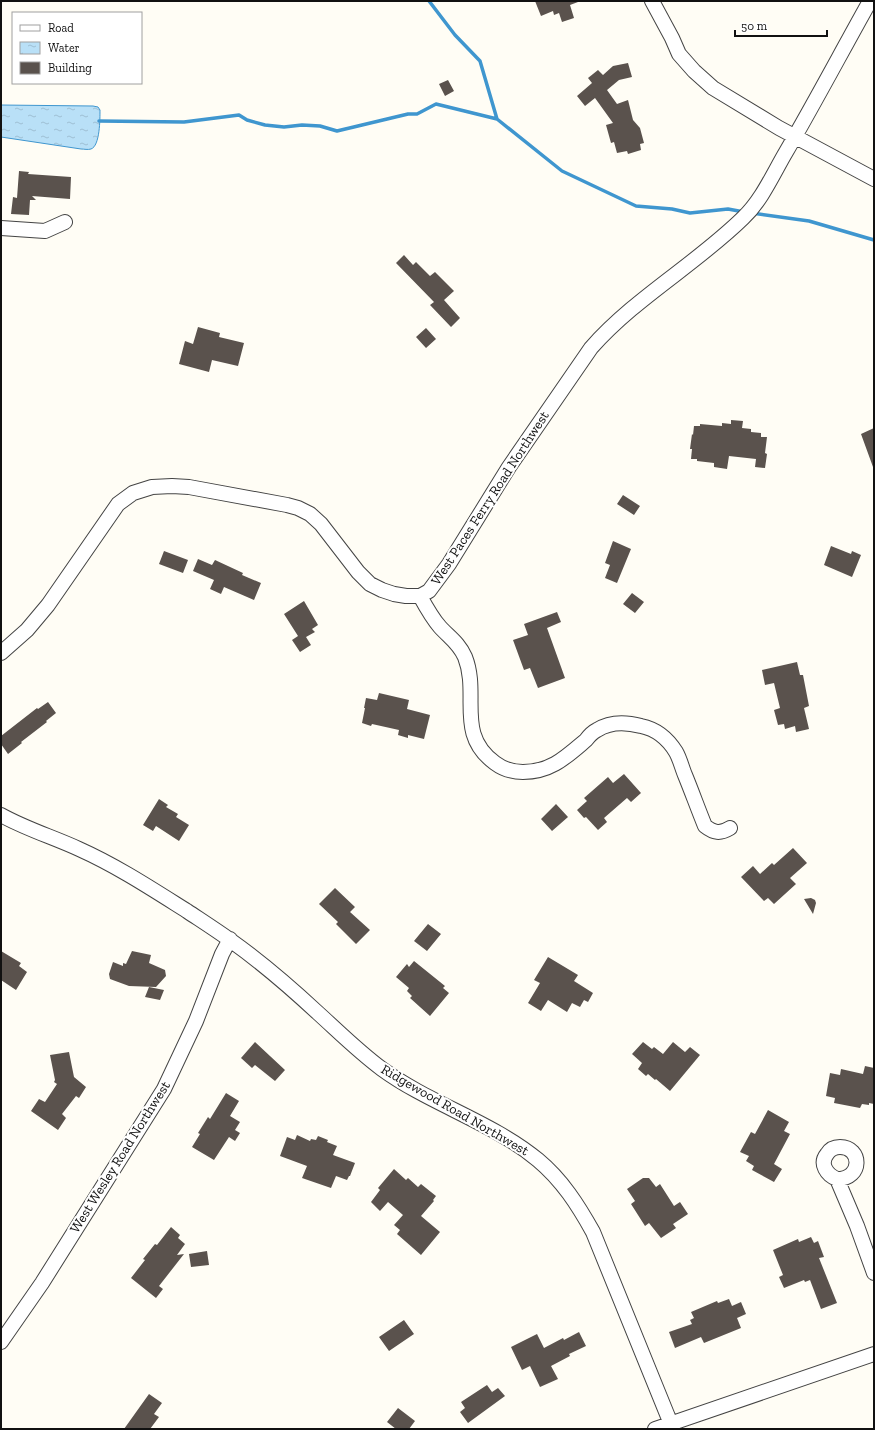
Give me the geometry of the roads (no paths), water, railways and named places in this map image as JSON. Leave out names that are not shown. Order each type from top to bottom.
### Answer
[{"type":"street","points":[[652,1],[679,54],[694,71],[713,88],[795,137],[874,179]]},
{"type":"street","name":"West Paces Ferry Road Northwest","points":[[1,653],[27,630],[48,605],[118,504],[133,493],[152,487],[189,487],[298,508],[310,514],[321,524],[358,572],[370,584],[394,594],[406,596],[420,596],[429,591],[448,564],[509,467],[591,348],[623,315],[707,249],[744,217],[760,197],[870,1]]},
{"type":"street","points":[[1,228],[45,231],[65,222]]},
{"type":"street","points":[[420,596],[434,619],[454,640],[464,656],[470,676],[472,731],[481,750],[495,764],[506,769],[519,772],[544,770],[561,761],[598,729],[605,726],[628,722],[651,728],[662,735],[676,752],[705,826],[711,831],[717,832],[723,832],[730,828]]},
{"type":"street","name":"Ridgewood Road Northwest","points":[[1,815],[79,849],[118,868],[150,887],[230,939],[305,1001],[360,1051],[383,1069],[416,1091],[468,1117],[514,1143],[538,1160],[558,1180],[578,1204],[593,1232],[672,1426]]},
{"type":"street","name":"West Wesley Road Northwest","points":[[1,1342],[42,1283],[164,1090],[196,1021],[222,954],[230,939]]},
{"type":"street","points":[[837,1179],[857,1226],[874,1273]]},
{"type":"street","points":[[655,1429],[672,1426],[874,1354]]},
{"type":"water","points":[[1,105],[98,107],[100,110],[100,119],[98,138],[94,147],[91,149],[81,149],[1,137]]},
{"type":"waterway","points":[[429,1],[455,35],[480,61],[497,119]]},
{"type":"waterway","points":[[99,121],[184,122],[239,115],[247,120],[265,125],[284,127],[302,125],[320,126],[337,131],[408,114],[417,114],[436,104],[497,119],[562,171],[636,206],[672,209],[690,213],[728,209],[744,212]]},
{"type":"waterway","points":[[752,213],[809,221],[874,240]]}]
